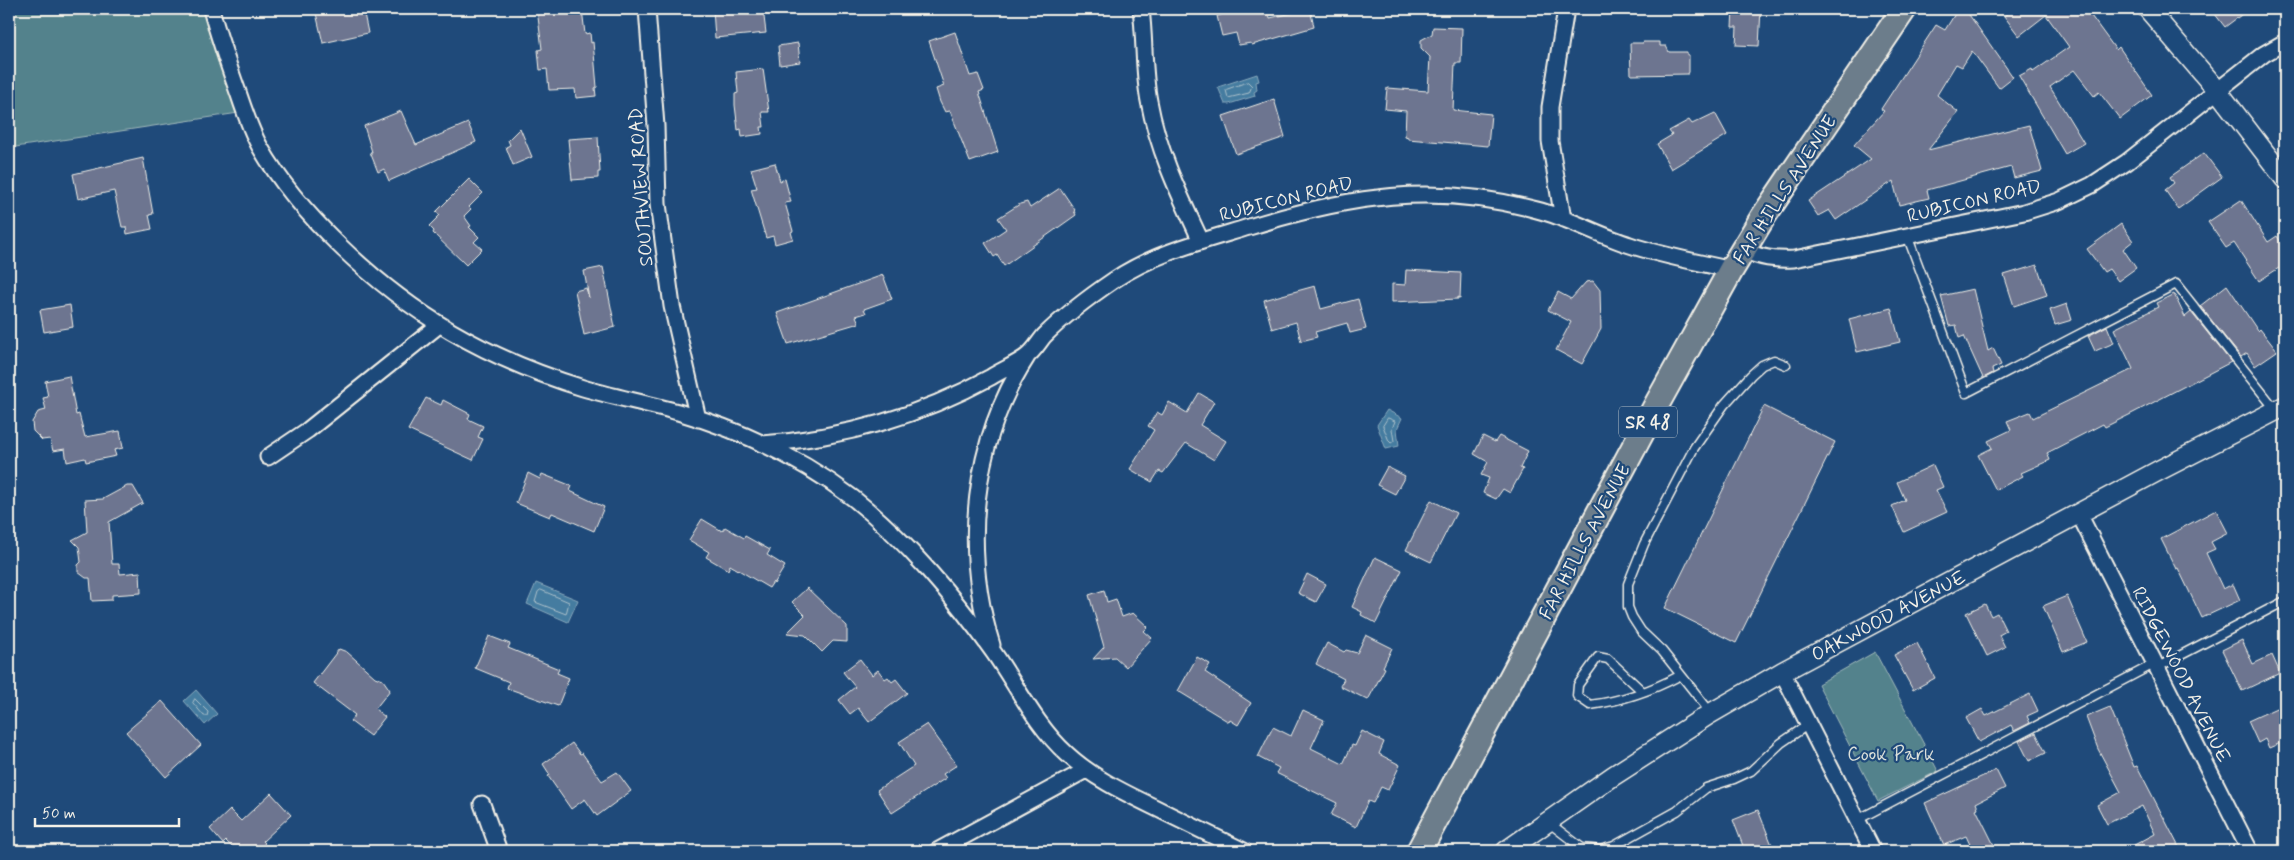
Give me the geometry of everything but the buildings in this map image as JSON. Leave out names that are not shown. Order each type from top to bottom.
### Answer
[{"type":"main road","name":"FAR HILLS AVENUE","points":[[1419,851],[1654,410],[1731,270],[1904,9]]},
{"type":"street","points":[[211,9],[218,37],[259,146],[309,216],[367,272],[406,303],[439,325],[490,352],[544,376],[698,419],[762,444],[801,464],[851,497],[884,524],[917,558],[995,654],[1044,728],[1064,752],[1086,770],[1120,791],[1244,851]]},
{"type":"street","name":"SOUTHVIEW ROAD","points":[[647,9],[656,126],[658,204],[672,306],[698,419]]},
{"type":"street","points":[[1141,9],[1148,99],[1156,134],[1201,241]]},
{"type":"street","points":[[1563,218],[1550,141],[1550,107],[1566,9]]},
{"type":"street","points":[[2149,9],[2217,90],[2285,179]]},
{"type":"street","name":"RUBICON ROAD","points":[[1743,250],[1760,258],[1776,260],[1794,259],[2024,212],[2058,201],[2092,185],[2127,162],[2264,54],[2285,42]]},
{"type":"street","name":"RUBICON ROAD","points":[[995,654],[980,598],[976,556],[976,513],[981,470],[993,427],[1010,383],[1044,336],[1080,304],[1116,279],[1152,260],[1201,241],[1300,211],[1351,200],[1394,195],[1428,194],[1476,198],[1537,210],[1563,218],[1632,246],[1731,270]]},
{"type":"street","points":[[268,457],[308,430],[439,325]]},
{"type":"street","name":"RUBICON ROAD","points":[[762,444],[810,439],[897,419],[937,404],[1028,356]]},
{"type":"street","name":"OAKWOOD AVENUE","points":[[1506,851],[1613,776],[1711,713],[1782,672],[2281,409]]},
{"type":"street","name":"RIDGEWOOD AVENUE","points":[[2079,514],[2250,851]]},
{"type":"street","points":[[1782,672],[1874,851]]},
{"type":"street","points":[[937,851],[1086,770]]},
{"type":"street","points":[[482,804],[499,851]]},
{"type":"lane","points":[[1907,235],[1966,393],[2176,284],[2281,409]]},
{"type":"lane","points":[[1711,713],[1662,651],[1641,631],[1628,607],[1628,584],[1644,544],[1694,448],[1724,405],[1750,374],[1762,365],[1774,360],[1786,365]]},
{"type":"lane","points":[[1857,820],[2285,601]]},
{"type":"lane","points":[[1642,691],[1608,659],[1598,657],[1578,685],[1577,696],[1590,705],[1608,703],[1642,691],[1655,689],[1681,675]]},
{"type":"lane","points":[[1548,822],[1582,848],[1600,850],[1614,846],[1677,811],[1706,788],[1734,779],[1750,771],[1781,743],[1809,723]]},
{"type":"green space","points":[[9,9],[211,9],[245,112],[9,148]]},
{"type":"green space","name":"Cook Park","points":[[1875,652],[1938,771],[1878,801],[1818,684]]},
{"type":"water","points":[[1257,74],[1259,81],[1256,82],[1257,90],[1254,92],[1255,96],[1225,104],[1218,87]]},
{"type":"water","points":[[1387,410],[1402,418],[1397,429],[1399,446],[1386,449],[1377,425]]},
{"type":"water","points":[[536,583],[578,600],[568,622],[527,604]]},
{"type":"water","points":[[196,690],[217,714],[205,725],[184,701]]}]
